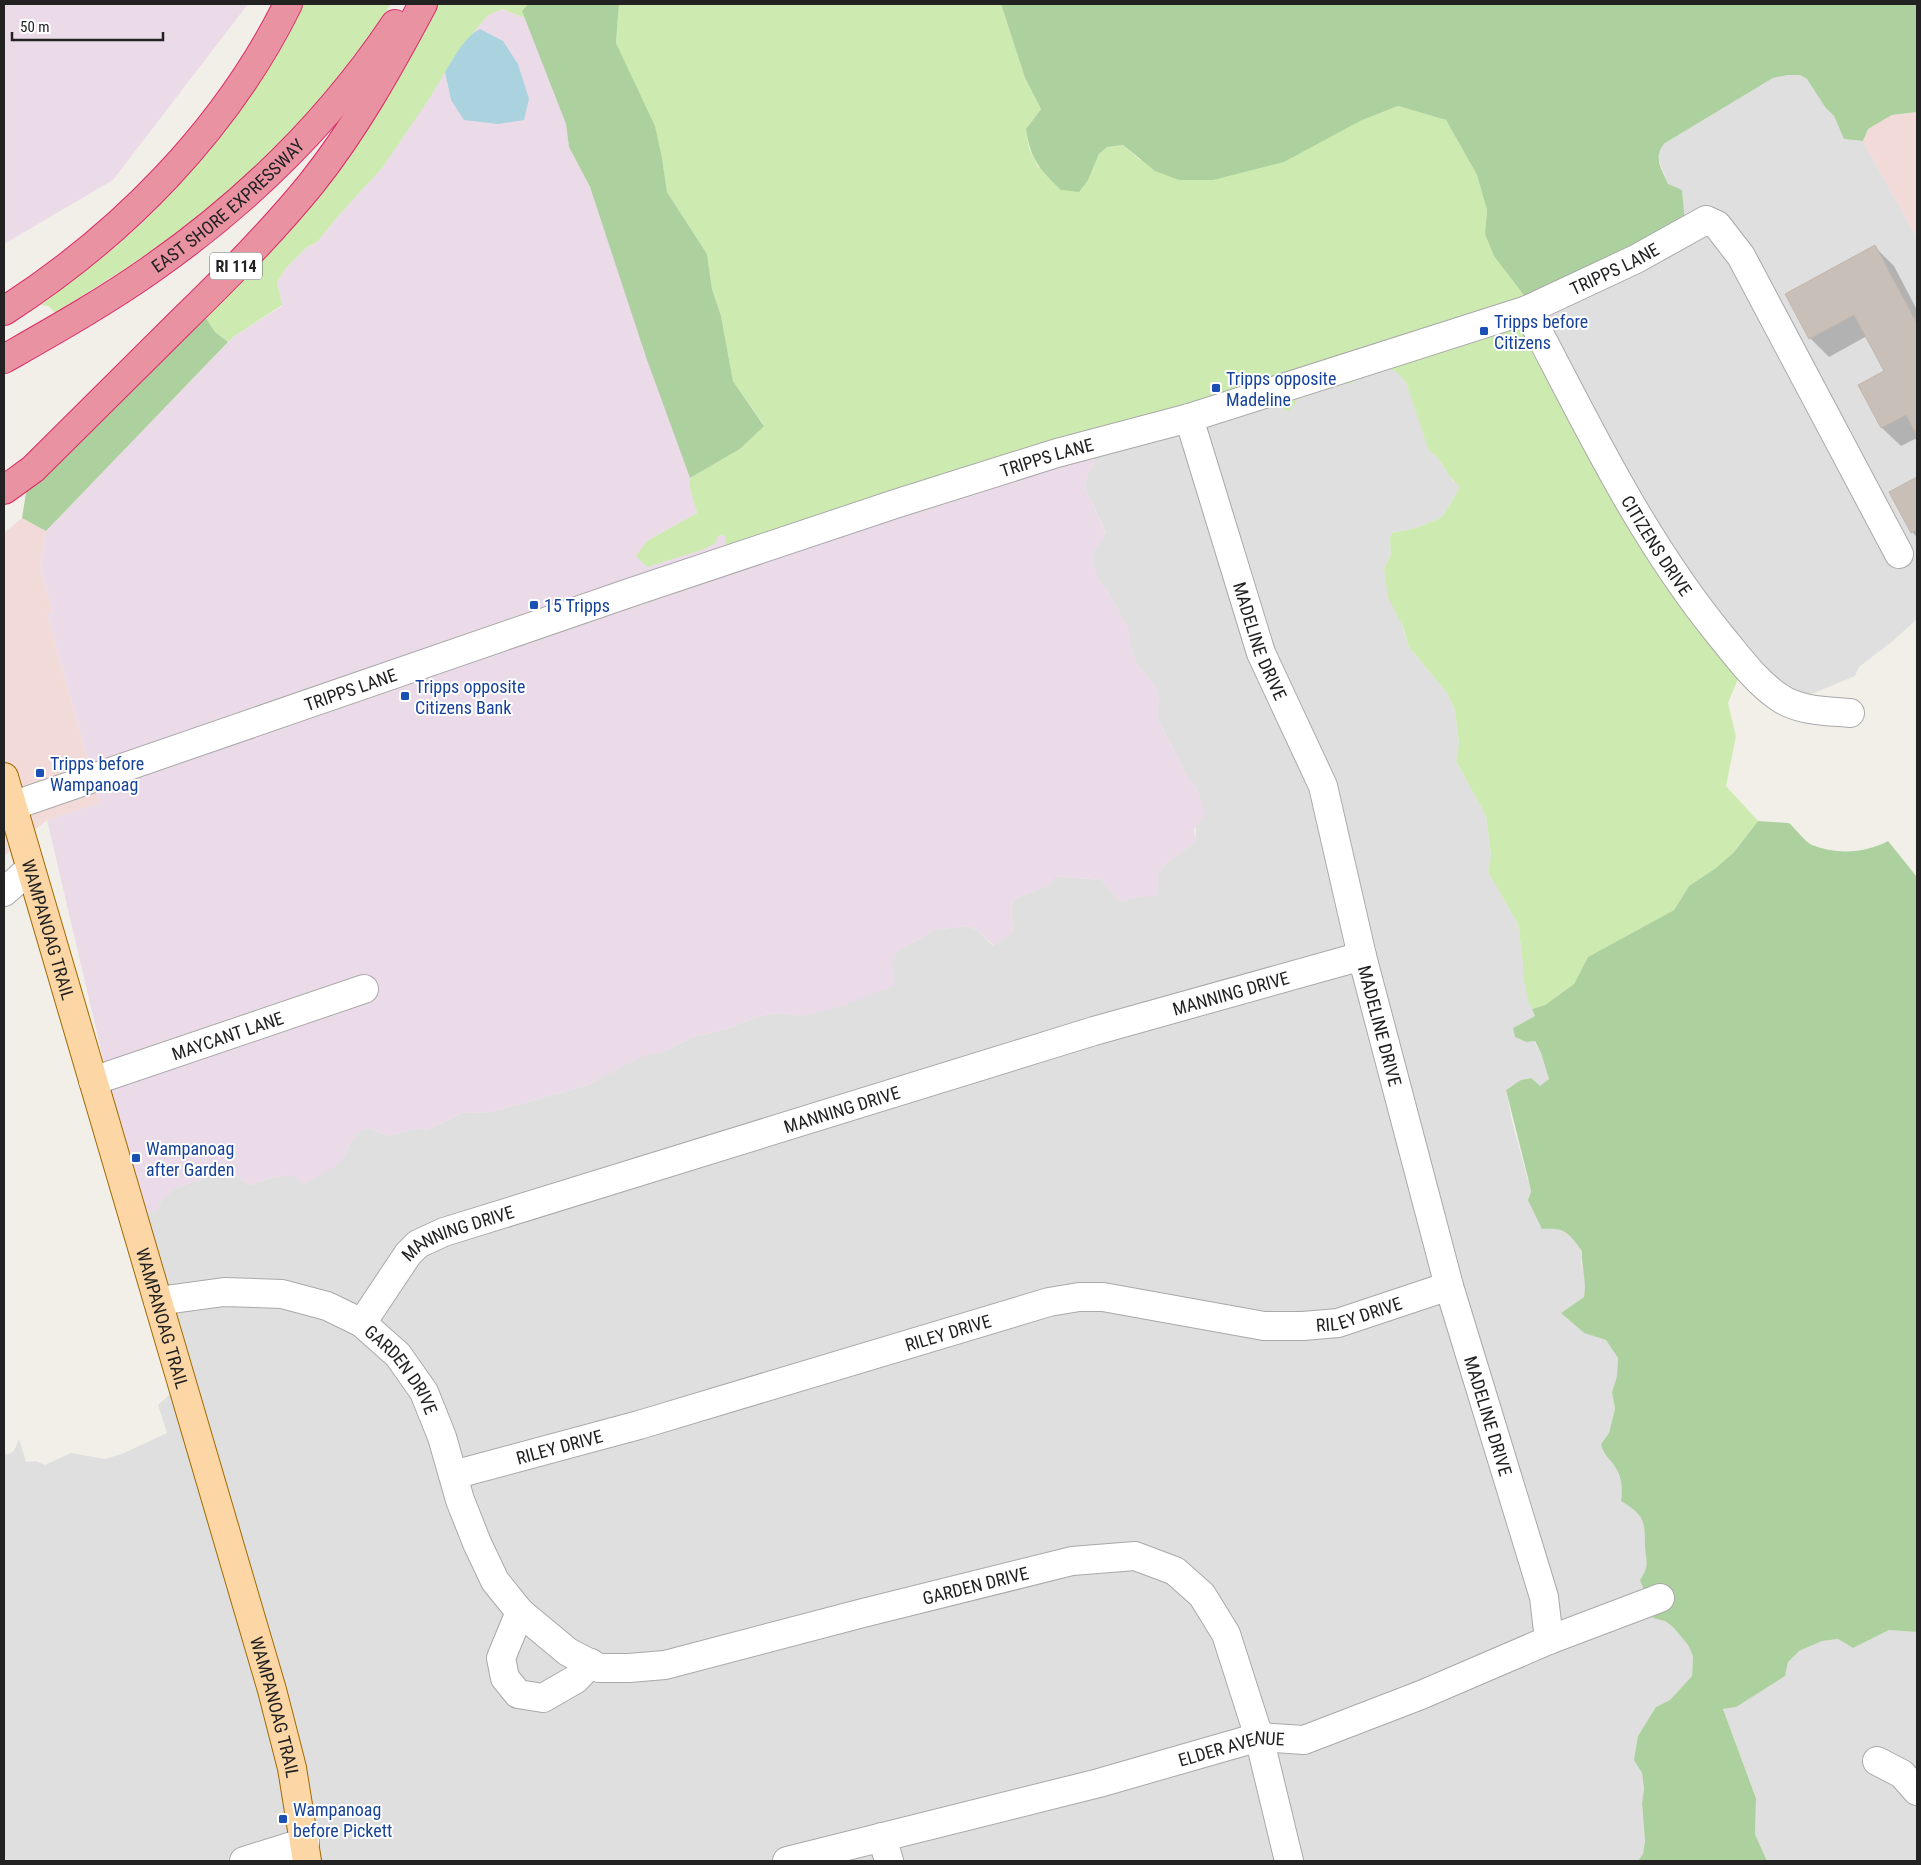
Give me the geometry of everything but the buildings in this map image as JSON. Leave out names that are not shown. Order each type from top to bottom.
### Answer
[{"type":"highway","points":[[4,311],[103,238],[182,160],[243,80],[288,4]]},
{"type":"highway","name":"EAST SHORE EXPRESSWAY","points":[[4,360],[148,271],[238,202],[292,151],[324,117],[365,66],[408,4]]},
{"type":"highway","name":"RI 114","points":[[4,490],[33,469],[218,285],[292,207],[358,117],[384,76],[423,4]]},
{"type":"main road","name":"WAMPANOAG TRAIL","points":[[4,777],[280,1718],[292,1768],[306,1852]]},
{"type":"street","name":"TRIPPS LANE","points":[[12,806],[878,509],[1057,453],[1190,418],[1527,310],[1636,259],[1706,220],[1717,225],[1741,256],[1899,554]]},
{"type":"street","name":"CITIZENS DRIVE","points":[[1527,310],[1623,491],[1696,606],[1747,668],[1781,699],[1799,707],[1850,713]]},
{"type":"street","name":"MADELINE DRIVE","points":[[1190,418],[1261,653],[1323,786],[1362,956],[1449,1286],[1544,1597],[1550,1640]]},
{"type":"street","points":[[4,892],[30,869]]},
{"type":"street","name":"MANNING DRIVE","points":[[362,1323],[408,1254],[418,1244],[444,1232],[1094,1032],[1362,956]]},
{"type":"street","name":"MAYCANT LANE","points":[[93,1080],[364,989]]},
{"type":"street","name":"RILEY DRIVE","points":[[453,1475],[639,1425],[1049,1302],[1079,1297],[1103,1297],[1264,1326],[1303,1326],[1338,1323],[1449,1286]]},
{"type":"street","name":"GARDEN DRIVE","points":[[158,1301],[224,1292],[282,1294],[327,1306],[362,1323],[398,1355],[424,1392],[442,1437],[460,1500],[495,1581],[520,1612],[568,1652],[599,1668],[665,1665],[1072,1561],[1135,1556],[1174,1571],[1202,1595],[1226,1634],[1259,1737],[1289,1861]]},
{"type":"street","name":"ELDER AVENUE","points":[[787,1861],[885,1849],[1099,1783],[1259,1737],[1304,1740],[1421,1695],[1550,1640],[1660,1598]]},
{"type":"street","points":[[520,1612],[500,1658],[505,1678],[518,1694],[543,1698],[576,1679],[591,1663]]},
{"type":"street","points":[[1877,1761],[1902,1774],[1917,1791]]},
{"type":"street","points":[[244,1861],[306,1852]]},
{"type":"shaded area","points":[[4,4],[248,4],[113,180],[4,244]]},
{"type":"shaded area","points":[[502,9],[525,18],[550,79],[566,124],[569,147],[590,187],[690,478],[690,488],[697,513],[647,541],[637,556],[647,567],[719,535],[726,536],[726,544],[706,563],[1086,441],[1095,463],[1088,474],[1085,488],[1106,534],[1094,551],[1092,559],[1098,580],[1106,589],[1127,626],[1132,652],[1137,665],[1154,684],[1159,699],[1157,718],[1187,776],[1198,790],[1205,814],[1194,829],[1195,842],[1164,865],[1157,875],[1158,891],[1156,897],[1141,896],[1120,901],[1102,880],[1055,876],[1050,885],[1015,898],[1011,906],[1013,932],[994,946],[977,930],[967,926],[934,930],[898,951],[892,961],[895,985],[845,1005],[803,1016],[780,1013],[759,1016],[732,1027],[691,1038],[665,1051],[639,1058],[588,1085],[492,1112],[462,1113],[427,1130],[417,1128],[389,1136],[369,1128],[361,1130],[350,1143],[343,1159],[334,1167],[304,1184],[292,1175],[274,1177],[250,1185],[234,1175],[218,1173],[173,1189],[161,1201],[156,1211],[139,1212],[47,820],[100,803],[47,614],[53,612],[40,569],[46,531],[233,337],[282,306],[277,282],[286,268],[307,247],[317,242],[382,168],[445,72],[451,100],[474,32],[487,16]]},
{"type":"shaded area","points":[[1800,75],[1807,79],[1825,107],[1834,116],[1844,139],[1863,141],[1917,238],[1917,619],[1894,640],[1859,667],[1855,676],[1797,700],[1693,604],[1530,303],[1668,184],[1658,158],[1660,149],[1665,143],[1773,78]]},
{"type":"shaded area","points":[[1917,112],[1917,238],[1863,141],[1868,129],[1892,115]]},
{"type":"shaded area","points":[[1381,367],[1395,371],[1406,382],[1436,455],[1453,481],[1459,485],[1458,491],[1442,517],[1416,528],[1392,533],[1390,538],[1391,554],[1384,569],[1409,647],[1448,694],[1455,711],[1459,743],[1456,761],[1486,816],[1491,855],[1488,872],[1518,924],[1523,975],[1535,1016],[1513,1028],[1515,1037],[1526,1042],[1534,1041],[1541,1053],[1549,1079],[1540,1087],[1531,1078],[1521,1080],[1506,1090],[1512,1121],[1531,1192],[1554,1228],[1570,1234],[1582,1250],[1581,1264],[1587,1282],[1584,1297],[1561,1313],[1584,1333],[1606,1340],[1618,1358],[1617,1376],[1612,1392],[1615,1409],[1609,1433],[1601,1444],[1603,1452],[1615,1466],[1623,1485],[1621,1501],[1635,1509],[1644,1522],[1648,1564],[1645,1572],[1665,1621],[1673,1627],[1688,1645],[1693,1656],[1692,1676],[1670,1700],[1656,1707],[1638,1766],[1642,1773],[1644,1789],[1642,1804],[1645,1841],[1643,1854],[1638,1861],[4,1861],[4,1452],[7,1455],[14,1451],[19,1439],[26,1462],[36,1461],[45,1465],[71,1453],[105,1459],[124,1453],[167,1433],[158,1405],[170,1394],[179,1393],[139,1212],[156,1211],[161,1201],[173,1189],[218,1173],[234,1175],[250,1185],[274,1177],[292,1175],[343,1159],[350,1143],[361,1130],[369,1128],[389,1136],[417,1128],[427,1130],[462,1113],[492,1112],[588,1085],[639,1057],[665,1051],[691,1038],[732,1027],[759,1016],[780,1013],[803,1016],[892,961],[898,951],[934,930],[967,926],[977,930],[993,946],[1013,932],[1011,906],[1015,898],[1050,885],[1054,876],[1102,880],[1120,901],[1141,896],[1156,896],[1158,891],[1157,875],[1164,865],[1195,842],[1198,790],[1187,776],[1157,718],[1159,699],[1154,684],[1137,665],[1132,652],[1127,626],[1106,589],[1098,580],[1092,559],[1094,551],[1106,533],[1085,488],[1088,474],[1095,463],[1086,441],[1297,400],[1320,386]]},
{"type":"shaded area","points":[[22,518],[46,531],[40,569],[53,612],[47,614],[100,803],[47,820],[4,856],[4,533]]},
{"type":"shaded area","points":[[1889,1630],[1917,1632],[1917,1861],[1767,1861],[1755,1834],[1756,1797],[1723,1709],[1736,1707],[1799,1651],[1822,1641],[1838,1639],[1853,1648]]},
{"type":"green space","points":[[302,4],[391,4],[369,37],[321,99],[266,156],[207,209],[161,244],[55,313],[49,306],[41,305],[132,232],[168,197],[190,172],[250,91]]},
{"type":"green space","points":[[437,4],[528,4],[522,11],[525,18],[502,9],[487,16],[457,53],[427,102],[382,168],[317,242],[307,247],[286,268],[277,282],[282,305],[228,342],[215,332],[202,312]]},
{"type":"green space","points":[[528,4],[619,4],[616,43],[655,126],[667,192],[707,254],[712,289],[721,316],[733,381],[764,426],[740,449],[690,478],[646,357],[590,187],[569,147],[566,124],[522,11]]},
{"type":"green space","points":[[619,4],[1001,4],[1025,78],[1041,109],[1026,129],[1029,148],[1038,167],[1088,180],[1099,154],[1107,147],[1123,145],[1140,160],[1360,121],[1398,106],[1446,120],[1477,175],[1487,210],[1485,234],[1530,303],[1524,308],[1743,667],[1728,703],[1736,736],[1726,786],[1758,821],[1734,852],[1716,868],[1689,886],[1674,910],[1588,957],[1574,984],[1545,1005],[1532,1009],[1528,1000],[1523,975],[1518,924],[1488,872],[1491,855],[1486,816],[1456,761],[1459,743],[1455,711],[1448,694],[1409,647],[1403,627],[1388,597],[1384,569],[1391,554],[1390,538],[1392,533],[1416,528],[1442,517],[1458,491],[1459,485],[1438,458],[1429,451],[1406,382],[1395,371],[1381,367],[1348,384],[1320,386],[1297,400],[1289,412],[1277,404],[705,563],[726,544],[725,536],[719,535],[715,543],[705,549],[647,567],[636,556],[647,541],[697,513],[690,488],[690,478],[740,449],[764,425],[733,381],[721,316],[712,289],[707,254],[667,192],[662,158],[616,43]]},
{"type":"green space","points":[[1001,4],[1917,4],[1917,112],[1892,115],[1868,129],[1863,141],[1844,139],[1834,116],[1825,107],[1807,79],[1800,75],[1773,78],[1665,143],[1661,148],[1659,163],[1668,184],[1682,190],[1685,223],[1530,303],[1494,256],[1485,234],[1487,210],[1477,175],[1446,120],[1398,106],[1360,121],[1284,162],[1213,180],[1179,180],[1155,171],[1123,145],[1107,147],[1099,154],[1088,180],[1079,192],[1061,190],[1037,163],[1030,149],[1026,129],[1041,109],[1025,78]]},
{"type":"green space","points":[[202,312],[215,332],[228,342],[46,531],[22,518],[27,487]]},
{"type":"green space","points":[[1758,821],[1789,823],[1812,845],[1831,850],[1861,850],[1888,841],[1917,877],[1917,1632],[1889,1630],[1853,1648],[1838,1639],[1822,1641],[1799,1651],[1788,1662],[1785,1676],[1736,1707],[1723,1709],[1756,1798],[1755,1834],[1767,1861],[1638,1861],[1643,1854],[1645,1841],[1642,1773],[1634,1760],[1638,1736],[1656,1707],[1670,1700],[1692,1676],[1693,1656],[1688,1645],[1673,1627],[1665,1621],[1653,1618],[1655,1603],[1646,1595],[1640,1580],[1647,1563],[1642,1519],[1634,1510],[1621,1501],[1622,1487],[1619,1474],[1604,1453],[1601,1444],[1609,1433],[1615,1409],[1612,1392],[1617,1376],[1618,1358],[1606,1340],[1584,1333],[1561,1313],[1584,1297],[1585,1284],[1582,1251],[1566,1232],[1556,1229],[1542,1229],[1528,1200],[1531,1192],[1506,1090],[1521,1080],[1531,1078],[1540,1086],[1549,1079],[1535,1041],[1526,1042],[1515,1037],[1513,1028],[1535,1016],[1532,1009],[1545,1005],[1574,984],[1588,957],[1674,910],[1689,886],[1716,868],[1734,852]]},
{"type":"water","points":[[480,29],[503,41],[518,64],[529,99],[524,120],[498,124],[464,120],[451,100],[445,72],[464,42]]},
{"type":"place","name":"Tripps before Citizens","points":[[1484,331]]},
{"type":"place","name":"Tripps opposite Madeline","points":[[1216,388]]},
{"type":"place","name":"15 Tripps","points":[[534,605]]},
{"type":"place","name":"Tripps opposite Citizens Bank","points":[[405,696]]},
{"type":"place","name":"Tripps before Wampanoag","points":[[40,773]]},
{"type":"place","name":"Wampanoag after Garden","points":[[136,1158]]},
{"type":"place","name":"Wampanoag before Pickett","points":[[283,1819]]}]
